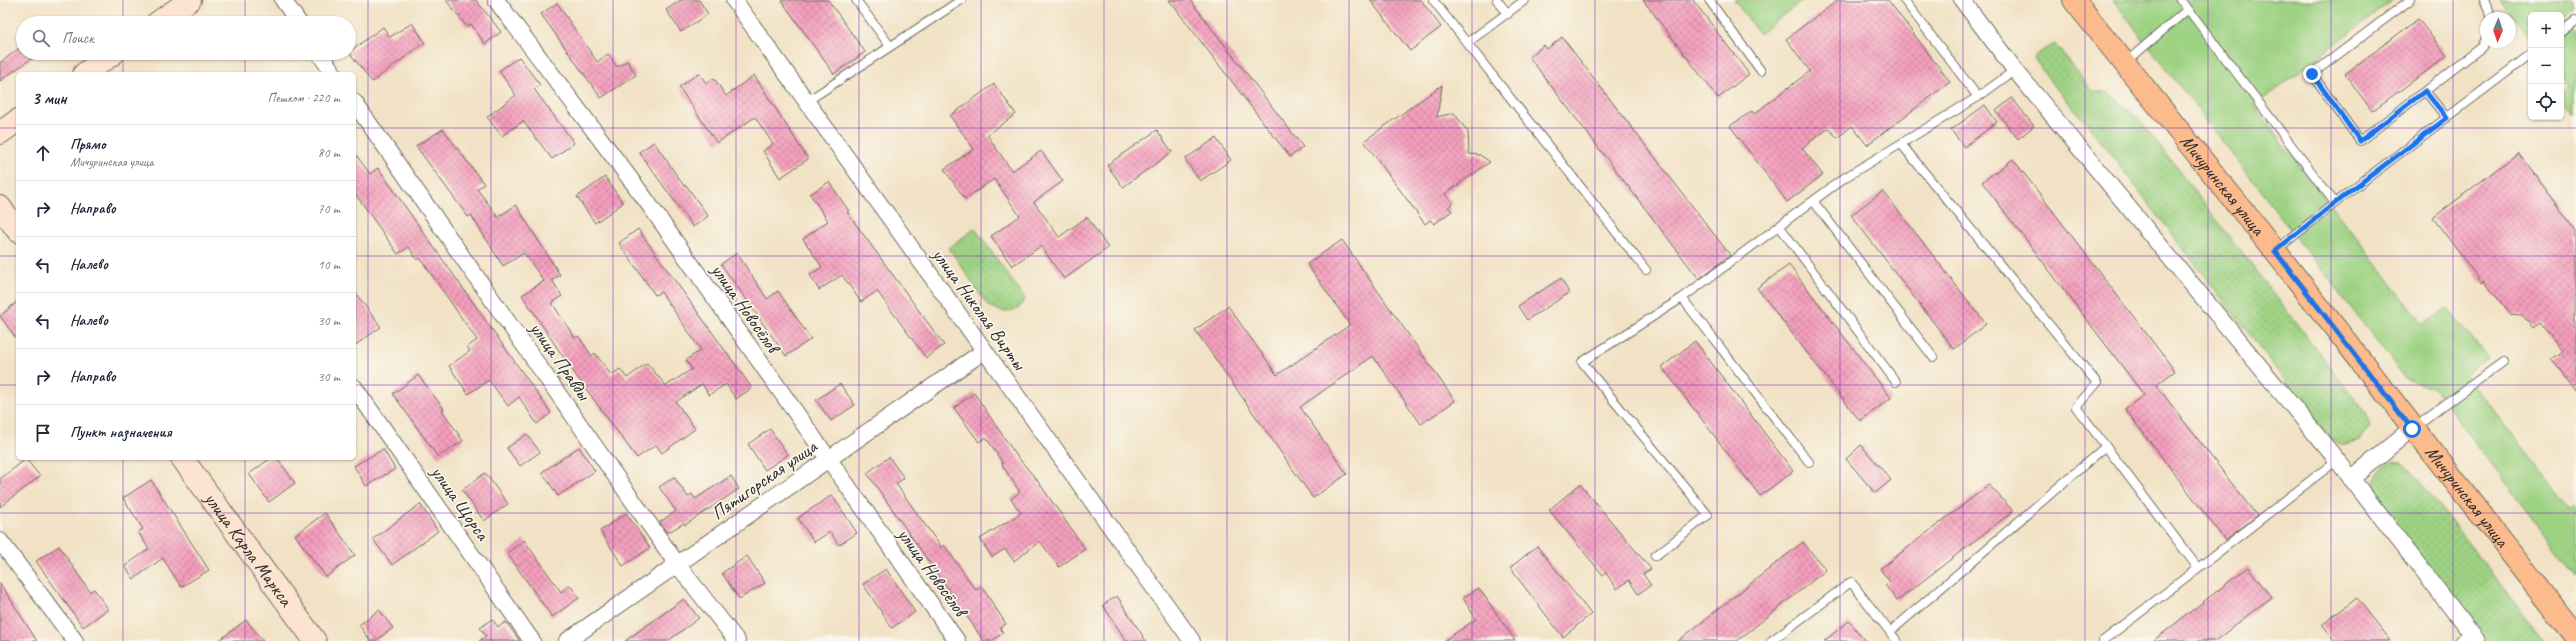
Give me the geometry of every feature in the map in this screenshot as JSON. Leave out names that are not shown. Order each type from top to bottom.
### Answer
[{"type":"main road","points":[[167,16],[190,0]]},
{"type":"main road","name":"Мичуринская улица","points":[[2074,0],[2275,251],[2412,429],[2576,636]]},
{"type":"main road","points":[[87,72],[104,60]]},
{"type":"main road","points":[[0,133],[16,121]]},
{"type":"main road","name":"улица Карла Маркса","points":[[183,460],[314,641]]},
{"type":"street","points":[[284,0],[294,16]]},
{"type":"street","name":"улица Новосёлов","points":[[496,0],[643,196],[957,641]]},
{"type":"street","name":"улица Николая Вирты","points":[[734,0],[1192,641]]},
{"type":"street","points":[[1962,0],[2015,70],[2337,460],[2469,638]]},
{"type":"street","points":[[324,60],[333,72]]},
{"type":"street","name":"улица Правды","points":[[356,105],[677,564],[737,641]]},
{"type":"street","name":"Пятигорская улица","points":[[567,641],[984,351]]},
{"type":"street","name":"улица Щорса","points":[[356,390],[532,641]]},
{"type":"street","points":[[2351,479],[2412,429]]},
{"type":"street","points":[[0,541],[75,641]]},
{"type":"lane","points":[[856,0],[890,46]]},
{"type":"lane","points":[[806,102],[961,0]]},
{"type":"lane","points":[[1433,0],[1646,270]]},
{"type":"lane","points":[[1497,0],[1508,14]]},
{"type":"lane","points":[[1467,42],[1508,14],[1525,0]]},
{"type":"lane","points":[[1709,0],[1761,71]]},
{"type":"lane","points":[[1904,0],[1978,97]]},
{"type":"lane","points":[[2182,0],[2335,203]]},
{"type":"lane","points":[[2410,0],[2312,74],[2360,141],[2481,48]]},
{"type":"lane","points":[[2484,0],[2489,12]]},
{"type":"lane","points":[[2124,64],[2188,9]]},
{"type":"lane","points":[[2564,30],[2576,20]]},
{"type":"lane","points":[[2275,251],[2335,203],[2528,56]]},
{"type":"lane","points":[[1655,556],[1708,515],[1582,362],[1682,298],[1814,202],[1844,178],[1902,145],[1978,97],[2015,70]]},
{"type":"lane","points":[[2425,91],[2447,118]]},
{"type":"lane","points":[[1902,145],[2096,383],[2076,407],[2198,568]]},
{"type":"lane","points":[[1814,202],[1933,357]]},
{"type":"lane","points":[[1780,227],[1896,382]]},
{"type":"lane","points":[[1682,298],[1809,462]]},
{"type":"lane","points":[[2412,429],[2503,362]]},
{"type":"lane","points":[[1890,632],[2105,447]]},
{"type":"lane","points":[[2103,641],[2337,460]]},
{"type":"lane","points":[[1771,641],[1851,582],[1897,641]]},
{"type":"green space","points":[[1734,0],[1803,0],[1759,34]]},
{"type":"green space","points":[[2113,0],[2393,0],[2254,106],[2423,324],[2448,308],[2487,357],[2465,374],[2571,509],[2576,505],[2576,575],[2434,388],[2406,379]]},
{"type":"green space","points":[[2500,0],[2574,0],[2576,8],[2564,18],[2564,12],[2528,12],[2528,35],[2516,20],[2516,12],[2510,12]]},
{"type":"green space","points":[[2564,18],[2576,32],[2576,114],[2564,99],[2564,92],[2571,85],[2564,76]]},
{"type":"green space","points":[[2054,43],[2092,91],[2107,92],[2137,117],[2367,415],[2370,426],[2360,440],[2341,445],[2328,437],[2086,122],[2053,85],[2033,57]]},
{"type":"green space","points":[[975,228],[1025,299],[1018,309],[1003,312],[988,306],[949,248]]},
{"type":"green space","points":[[2396,461],[2402,462],[2409,468],[2545,641],[2487,641],[2374,498],[2374,485],[2377,474],[2384,466]]},
{"type":"building","points":[[446,0],[476,0],[501,32],[485,44],[471,24],[467,27]]},
{"type":"building","points":[[681,0],[699,0],[708,14],[681,32],[666,10]]},
{"type":"building","points":[[781,0],[828,0],[865,52],[834,74]]},
{"type":"building","points":[[1169,0],[1190,0],[1303,147],[1290,157]]},
{"type":"building","points":[[1370,0],[1421,0],[1441,27],[1410,51]]},
{"type":"building","points":[[1643,0],[1693,0],[1749,74],[1718,98]]},
{"type":"building","points":[[1838,0],[1888,0],[1950,82],[1867,145],[1852,126],[1837,138],[1829,128],[1802,148],[1823,175],[1787,202],[1730,126],[1752,111],[1754,114],[1810,71],[1786,39]]},
{"type":"building","points":[[557,3],[597,62],[608,54],[617,67],[627,61],[636,75],[601,98],[541,14]]},
{"type":"building","points":[[2418,19],[2447,56],[2372,111],[2345,74]]},
{"type":"building","points":[[412,23],[425,42],[372,82],[355,60],[356,47],[383,27],[390,37]]},
{"type":"building","points":[[1562,37],[1730,255],[1699,279],[1529,57],[1544,45],[1547,49]]},
{"type":"building","points":[[16,50],[16,60],[29,60],[0,81],[0,63]]},
{"type":"building","points":[[519,57],[540,85],[534,89],[574,143],[552,159],[523,121],[502,136],[487,117],[516,95],[499,71]]},
{"type":"building","points":[[699,73],[706,83],[714,78],[726,96],[754,75],[808,159],[780,178],[763,151],[773,144],[755,117],[717,143],[679,87]]},
{"type":"building","points":[[994,84],[1016,114],[987,135],[1012,171],[1041,151],[1063,181],[1034,202],[1059,237],[1087,217],[1108,248],[1064,279],[1041,246],[1012,266],[991,236],[1020,216],[994,179],[965,199],[944,169],[974,149],[950,116]]},
{"type":"building","points":[[1442,85],[1437,117],[1454,113],[1468,132],[1469,154],[1480,155],[1490,162],[1445,194],[1453,203],[1448,207],[1452,211],[1434,224],[1430,220],[1425,224],[1364,141]]},
{"type":"building","points":[[2012,98],[2034,126],[2018,139],[1996,111]]},
{"type":"building","points":[[1985,105],[1997,122],[1964,147],[1951,130]]},
{"type":"building","points":[[443,129],[484,184],[477,189],[498,217],[516,205],[560,275],[552,280],[562,296],[552,303],[575,338],[578,336],[592,356],[595,353],[611,375],[620,369],[627,378],[647,363],[666,386],[692,369],[686,360],[701,350],[661,292],[655,295],[619,243],[638,229],[752,388],[736,399],[726,384],[709,395],[702,384],[676,402],[695,429],[662,453],[656,445],[637,458],[572,370],[522,295],[544,281],[524,253],[503,266],[471,215],[468,217],[416,146]]},
{"type":"building","points":[[1157,130],[1172,152],[1123,187],[1107,165]]},
{"type":"building","points":[[1216,138],[1231,160],[1200,181],[1185,159]]},
{"type":"building","points":[[654,142],[684,186],[686,185],[708,216],[693,227],[639,152]]},
{"type":"building","points":[[2518,153],[2576,229],[2576,390],[2551,359],[2562,351],[2540,323],[2533,328],[2522,315],[2510,314],[2484,281],[2482,283],[2433,218]]},
{"type":"building","points":[[356,155],[370,174],[378,168],[551,413],[537,424],[519,397],[508,406],[489,380],[468,394],[449,366],[470,351],[467,347],[477,340],[420,258],[417,260],[409,247],[398,254],[356,195]]},
{"type":"building","points":[[2013,159],[2175,371],[2156,385],[2257,516],[2225,540],[2125,409],[2144,395],[1982,182]]},
{"type":"building","points":[[605,177],[623,203],[595,223],[577,197]]},
{"type":"building","points":[[829,182],[849,211],[847,212],[944,345],[926,358],[877,291],[861,302],[842,275],[819,290],[810,275],[822,267],[803,239],[828,221],[810,194]]},
{"type":"building","points":[[1883,191],[1986,324],[1954,349],[1851,215]]},
{"type":"building","points":[[1342,240],[1455,401],[1421,424],[1373,356],[1300,407],[1347,474],[1313,498],[1195,330],[1228,306],[1277,375],[1350,325],[1307,264]]},
{"type":"building","points":[[737,253],[767,299],[778,291],[811,339],[786,356],[721,264]]},
{"type":"building","points":[[1789,265],[1891,398],[1860,421],[1757,288]]},
{"type":"building","points":[[1561,278],[1569,293],[1527,320],[1518,306]]},
{"type":"building","points":[[356,294],[381,327],[356,345]]},
{"type":"building","points":[[16,303],[16,338],[0,316]]},
{"type":"building","points":[[1695,341],[1793,471],[1760,496],[1662,367]]},
{"type":"building","points":[[418,375],[444,409],[442,410],[463,441],[438,457],[393,394]]},
{"type":"building","points":[[840,384],[855,405],[831,421],[816,400]]},
{"type":"building","points":[[974,393],[1016,455],[1037,480],[1085,549],[1059,567],[1040,541],[1014,561],[1005,549],[992,557],[980,539],[1021,513],[1011,499],[1020,492],[986,437],[979,442],[954,408]]},
{"type":"building","points":[[770,429],[788,455],[765,470],[748,444]]},
{"type":"building","points":[[527,434],[540,452],[520,466],[507,448]]},
{"type":"building","points":[[1861,445],[1891,480],[1875,493],[1846,459]]},
{"type":"building","points":[[579,447],[595,471],[558,496],[542,472]]},
{"type":"building","points":[[383,449],[395,469],[366,486],[354,466]]},
{"type":"building","points":[[889,457],[904,478],[896,484],[941,547],[944,545],[976,590],[982,587],[1006,624],[1000,628],[1003,633],[992,641],[984,641],[867,473]]},
{"type":"building","points":[[25,460],[27,460],[40,476],[0,507],[0,479]]},
{"type":"building","points":[[268,460],[278,460],[295,483],[269,502],[249,474]]},
{"type":"building","points":[[485,473],[508,504],[484,521],[462,490]]},
{"type":"building","points":[[731,476],[739,489],[685,525],[684,523],[667,533],[660,522],[676,511],[659,487],[674,477],[688,497],[692,494],[695,499]]},
{"type":"building","points":[[151,480],[209,570],[181,587],[163,558],[134,579],[125,566],[149,549],[138,532],[143,529],[123,498]]},
{"type":"building","points":[[1580,484],[1651,569],[1643,574],[1651,585],[1638,594],[1629,580],[1617,589],[1606,573],[1603,575],[1549,510]]},
{"type":"building","points":[[1989,485],[2013,511],[1897,601],[1885,585],[1890,582],[1880,569]]},
{"type":"building","points":[[832,495],[857,533],[839,545],[830,532],[814,542],[798,518]]},
{"type":"building","points":[[420,504],[438,531],[392,565],[373,539]]},
{"type":"building","points":[[325,513],[355,555],[326,577],[295,535]]},
{"type":"building","points":[[626,513],[650,548],[623,566],[600,531]]},
{"type":"building","points":[[524,540],[561,592],[570,585],[579,598],[552,617],[507,553]]},
{"type":"building","points":[[1803,542],[1826,570],[1737,641],[1678,641]]},
{"type":"building","points":[[59,546],[90,592],[94,589],[108,609],[83,627],[36,561]]},
{"type":"building","points":[[1537,546],[1591,614],[1563,637],[1510,568]]},
{"type":"building","points":[[747,556],[765,583],[739,599],[722,573]]},
{"type":"building","points":[[2248,567],[2271,597],[2215,641],[2153,641]]},
{"type":"building","points":[[886,569],[915,612],[892,628],[863,584]]},
{"type":"building","points":[[0,583],[37,641],[0,641]]},
{"type":"building","points":[[1479,588],[1515,641],[1444,641],[1476,619],[1463,598]]},
{"type":"building","points":[[1117,596],[1146,641],[1126,641],[1103,605]]},
{"type":"building","points":[[2357,598],[2391,641],[2335,641],[2322,625]]},
{"type":"building","points":[[684,599],[699,618],[668,641],[625,641]]},
{"type":"building","points":[[379,610],[393,628],[375,641],[371,641],[359,625]]},
{"type":"building","points":[[492,619],[498,627],[506,622],[520,641],[479,641],[486,636],[480,628]]},
{"type":"building","points":[[246,620],[263,641],[218,641]]},
{"type":"building","points":[[1849,621],[1865,641],[1824,641]]},
{"type":"route","points":[[2312,74],[2360,141],[2425,91],[2447,118],[2350,191],[2275,251],[2412,429]]}]
